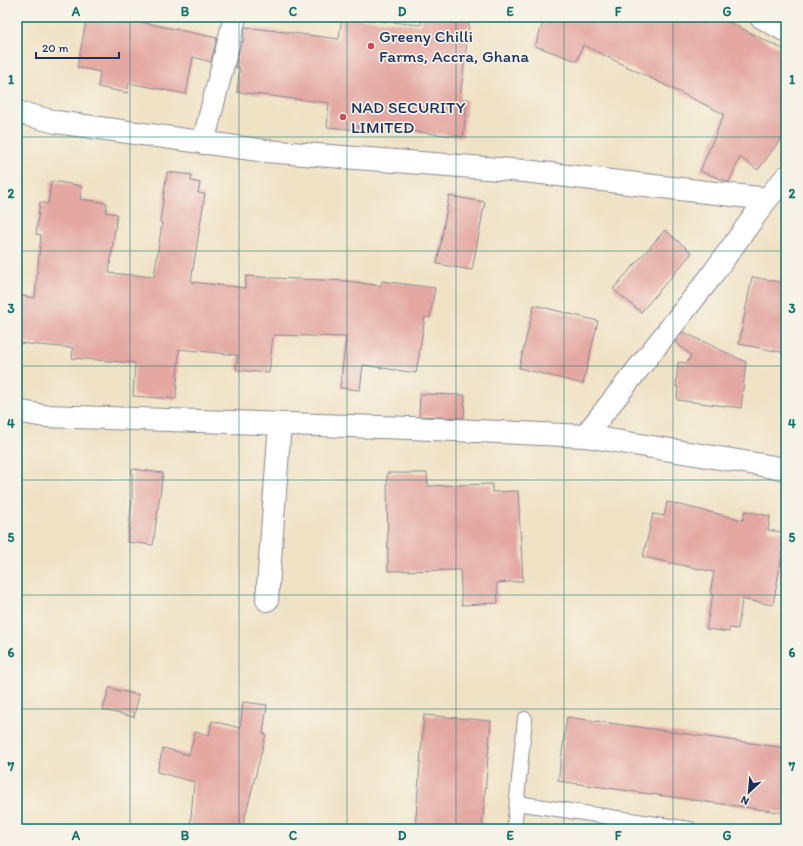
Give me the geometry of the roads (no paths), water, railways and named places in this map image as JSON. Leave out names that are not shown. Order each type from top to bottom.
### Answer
[{"type":"street","points":[[203,142],[235,17]]},
{"type":"street","points":[[761,17],[786,31]]},
{"type":"street","points":[[17,112],[56,122],[265,151],[524,171],[767,199]]},
{"type":"street","points":[[585,436],[710,279],[767,199],[786,177]]},
{"type":"street","points":[[17,411],[44,416],[410,428],[585,436],[786,468]]},
{"type":"street","points":[[267,600],[280,424]]},
{"type":"lane","points":[[514,829],[525,719]]},
{"type":"lane","points":[[516,803],[690,829]]},
{"type":"place","name":"Greeny Chilli Farms, Accra, Ghana","points":[[371,46]]},
{"type":"place","name":"NAD SECURITY LIMITED","points":[[343,117]]}]
